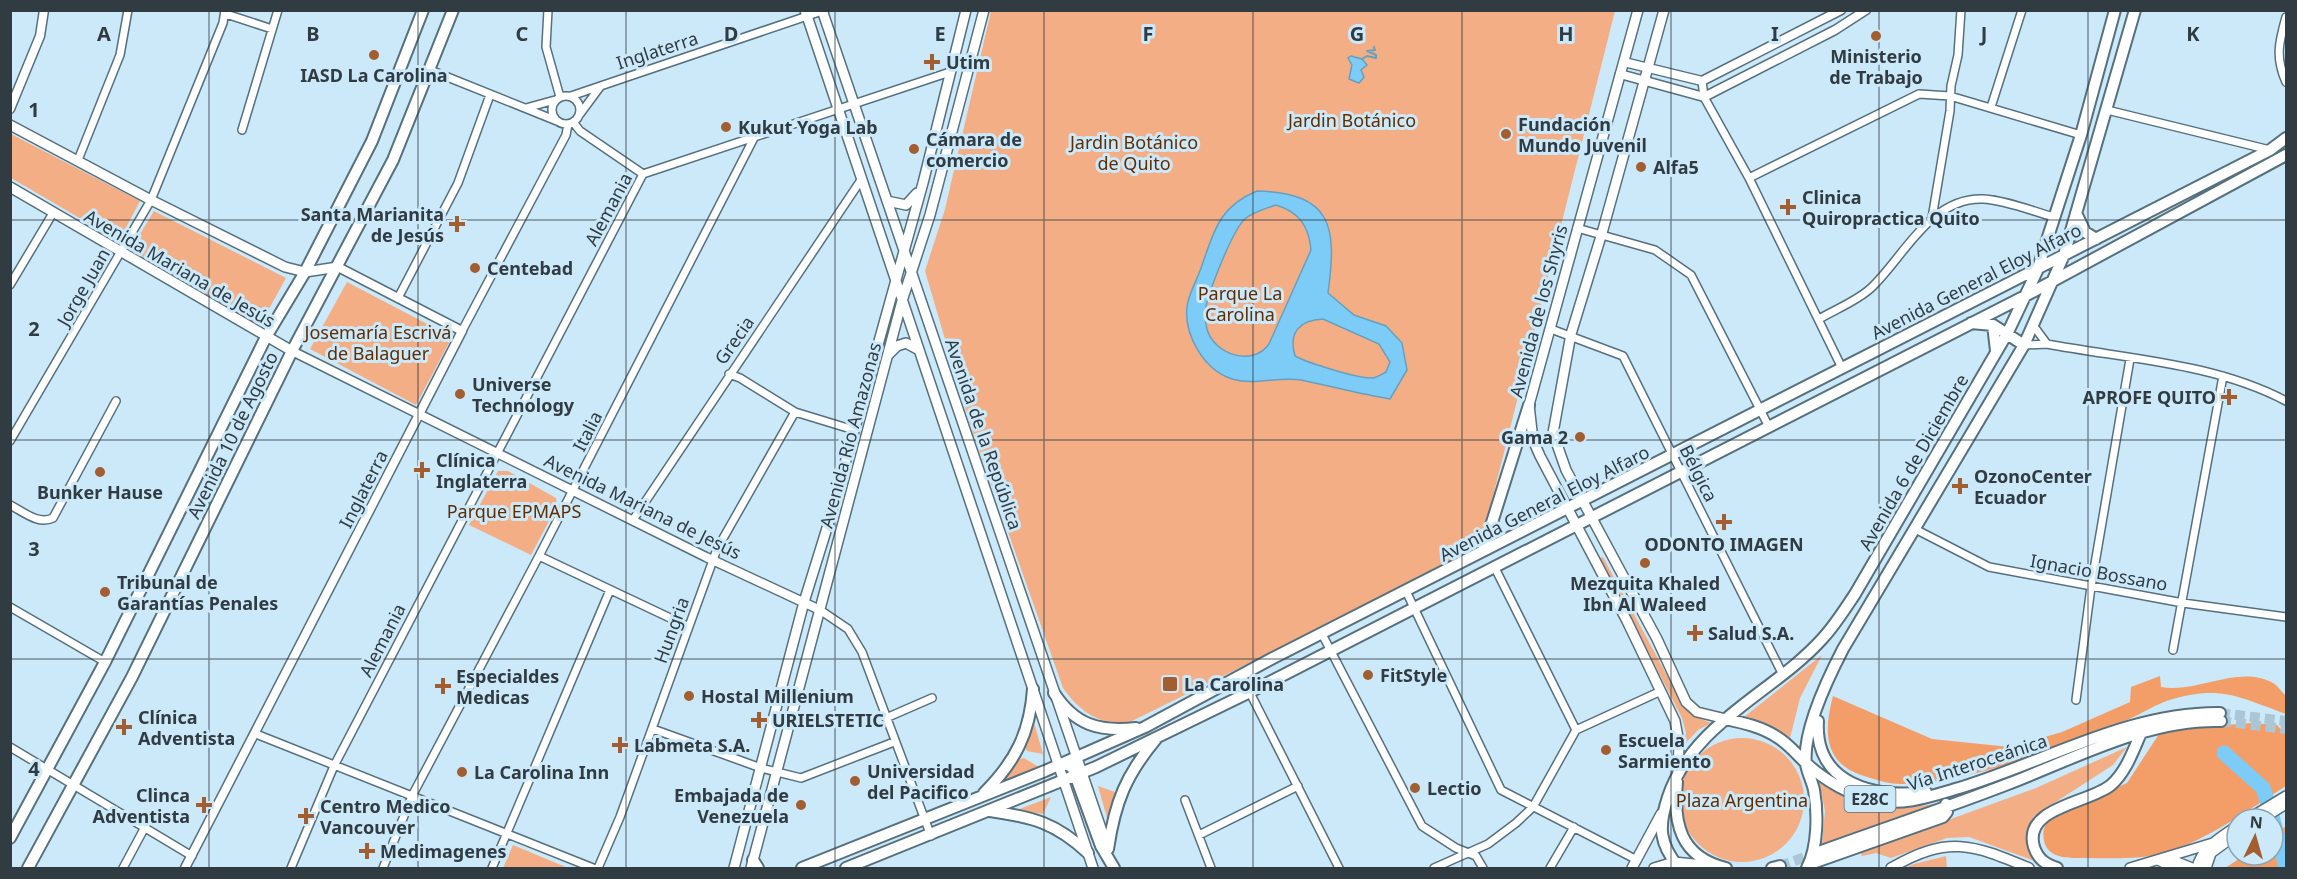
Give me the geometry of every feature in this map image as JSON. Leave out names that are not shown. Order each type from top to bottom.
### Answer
[{"type":"main road","name":"Avenida 10 de Agosto","points":[[10,838],[49,770],[105,662],[266,337],[305,272],[372,141],[423,10]]},
{"type":"main road","name":"Avenida 10 de Agosto","points":[[28,868],[132,677],[292,351],[393,160],[453,10]]},
{"type":"main road","name":"Avenida Río Amazonas","points":[[734,868],[804,602],[923,183],[966,10]]},
{"type":"main road","name":"Avenida Río Amazonas","points":[[754,866],[902,301],[930,215],[984,10]]},
{"type":"main road","name":"Avenida de los Shyris","points":[[1638,10],[1529,405],[1533,440],[1661,691],[1677,732],[1678,773]]},
{"type":"main road","points":[[1664,10],[1602,233],[1571,334],[1556,405],[1553,434],[1566,470],[1585,500],[1686,702],[1697,712],[1726,719]]},
{"type":"main road","name":"Avenida 6 de Diciembre","points":[[1677,865],[1665,847],[1661,814],[1678,773],[1696,747],[1726,719],[1823,639],[1853,597],[2008,332],[2037,271],[2081,135],[2115,10]]},
{"type":"main road","name":"Avenida 6 de Diciembre","points":[[1808,866],[1814,844],[1815,803],[1806,764],[1819,700],[1843,649],[2025,345],[2064,255],[2135,10]]},
{"type":"main road","name":"Avenida de la República","points":[[823,11],[1076,758],[1079,774],[1114,868]]},
{"type":"main road","name":"Avenida de la República","points":[[806,14],[1093,868]]},
{"type":"main road","points":[[10,125],[285,267],[305,272],[338,267]]},
{"type":"main road","name":"Avenida General Eloy Alfaro","points":[[802,868],[1059,765],[1145,727],[1483,551],[2037,271],[2270,150],[2286,138]]},
{"type":"main road","name":"Avenida General Eloy Alfaro","points":[[846,868],[865,865],[1079,774],[1250,692],[1575,523],[2025,296],[2286,155]]},
{"type":"main road","points":[[887,201],[902,206],[909,203],[923,183]]},
{"type":"main road","name":"Avenida Mariana de Jesús","points":[[10,187],[292,351]]},
{"type":"main road","points":[[2076,213],[2085,232],[2097,239]]},
{"type":"main road","points":[[1970,323],[1993,325],[2008,332],[2025,345]]},
{"type":"main road","points":[[1993,325],[1996,351]]},
{"type":"main road","points":[[888,356],[894,348],[902,344],[912,345],[919,350]]},
{"type":"main road","points":[[1483,551],[1529,405]]},
{"type":"main road","points":[[982,795],[1003,774],[1020,748],[1030,716],[1033,689]]},
{"type":"main road","points":[[1054,693],[1068,713],[1082,721],[1104,729],[1145,727]]},
{"type":"main road","points":[[1819,700],[1817,729],[1824,760],[1833,771],[1847,780],[1866,789],[1906,794],[1984,780]]},
{"type":"main road","name":"Vía Interoceánica","points":[[1726,719],[1756,726],[1777,736],[1797,751],[1806,764],[1839,786],[1873,800],[1910,802],[2146,728],[2220,717]]},
{"type":"main road","points":[[2056,868],[2038,856],[2033,844],[2033,833],[2037,823],[2048,814],[2108,788],[2121,776],[2146,728]]},
{"type":"main road","name":"Vía Interoceánica","points":[[1819,852],[2029,776],[2146,728]]},
{"type":"main road","points":[[1108,849],[1114,813],[1127,778],[1159,735]]},
{"type":"main road","points":[[1059,765],[1071,766],[1079,774],[1101,846],[1114,868]]},
{"type":"main road","points":[[2025,765],[2029,776]]},
{"type":"main road","points":[[1678,773],[1675,812],[1682,835],[1694,853],[1720,867]]},
{"type":"main road","points":[[1970,784],[1972,797]]},
{"type":"main road","points":[[1808,866],[1943,817],[1947,812],[1947,806],[1942,793]]},
{"type":"main road","points":[[2268,807],[2286,796]]},
{"type":"main road","points":[[990,811],[1045,822],[1070,836],[1088,853]]},
{"type":"main road","points":[[1634,864],[1661,814]]},
{"type":"main road","points":[[2130,868],[2213,843],[2225,836]]},
{"type":"main road","points":[[2206,868],[2211,853],[2225,840]]},
{"type":"main road","points":[[2197,868],[2201,857],[2213,843]]},
{"type":"main road","points":[[1891,868],[1930,852],[1968,846],[2029,868]]},
{"type":"main road","points":[[2162,859],[2174,868]]},
{"type":"main road","points":[[2162,859],[2192,868]]},
{"type":"main road","points":[[1654,868],[1677,865],[1720,867]]},
{"type":"street","points":[[10,109],[40,36],[44,10]]},
{"type":"street","points":[[78,160],[120,55],[128,10]]},
{"type":"street","points":[[242,130],[278,10]]},
{"type":"street","points":[[548,10],[546,47],[557,99],[552,111],[557,121]]},
{"type":"street","points":[[1624,62],[1702,81],[1840,10]]},
{"type":"street","points":[[1620,74],[1704,97],[1835,30],[1866,10]]},
{"type":"street","points":[[1932,218],[1958,55],[1960,10]]},
{"type":"street","points":[[1991,107],[2022,10]]},
{"type":"street","name":"Inglaterra","points":[[571,96],[806,14],[823,11]]},
{"type":"street","points":[[225,12],[272,29]]},
{"type":"street","name":"Jorge Juan","points":[[10,441],[152,200],[225,12]]},
{"type":"street","points":[[2286,17],[2280,39],[2278,64],[2286,82]]},
{"type":"street","points":[[430,70],[557,121],[570,123],[643,174]]},
{"type":"street","name":"Alemania","points":[[291,868],[334,765],[643,174],[950,72]]},
{"type":"street","points":[[1702,81],[1704,97],[1749,178],[1842,368]]},
{"type":"street","name":"Inglaterra","points":[[580,114],[601,86]]},
{"type":"street","points":[[1749,178],[1918,94],[1950,96],[2081,135]]},
{"type":"street","points":[[398,298],[458,183],[490,95]]},
{"type":"street","points":[[524,108],[571,96],[579,103],[580,114],[570,123]]},
{"type":"street","points":[[2107,110],[2270,150]]},
{"type":"street","name":"Inglaterra","points":[[185,868],[462,331],[566,135],[570,123]]},
{"type":"street","name":"Italia","points":[[383,868],[411,796],[539,556],[755,136]]},
{"type":"street","name":"Grecia","points":[[633,520],[861,180]]},
{"type":"street","points":[[1820,319],[1872,287],[1932,218],[1961,202],[1984,199],[2054,217]]},
{"type":"street","points":[[10,285],[53,213]]},
{"type":"street","points":[[1577,228],[1602,233],[1655,250],[1691,275],[1769,427]]},
{"type":"street","points":[[338,267],[462,331]]},
{"type":"street","points":[[2033,325],[2048,344]]},
{"type":"street","name":"Bélgica","points":[[1551,329],[1571,334],[1623,356],[1782,673]]},
{"type":"street","points":[[2025,345],[2048,344],[2223,376],[2252,384],[2286,401]]},
{"type":"street","name":"Avenida Mariana de Jesús","points":[[292,351],[713,560],[820,610]]},
{"type":"street","points":[[2076,700],[2091,587],[2130,359]]},
{"type":"street","points":[[729,374],[740,378],[795,412],[854,430]]},
{"type":"street","points":[[2173,650],[2223,376]]},
{"type":"street","points":[[10,505],[36,519],[47,521],[53,518],[116,401]]},
{"type":"street","name":"Hungria","points":[[598,868],[652,729],[687,626],[713,560],[795,412]]},
{"type":"street","name":"Ignacio Bossano","points":[[1915,529],[1985,566],[2182,603],[2286,617]]},
{"type":"street","points":[[539,556],[687,626]]},
{"type":"street","points":[[1494,566],[1576,730]]},
{"type":"street","points":[[492,868],[610,590]]},
{"type":"street","points":[[1406,591],[1501,790],[1574,827],[1634,864]]},
{"type":"street","points":[[10,607],[105,662]]},
{"type":"street","points":[[820,610],[839,622],[855,639],[931,836]]},
{"type":"street","points":[[1322,634],[1422,826],[1476,856],[1483,868]]},
{"type":"street","points":[[1241,675],[1339,868]]},
{"type":"street","points":[[1434,868],[1502,836],[1533,807],[1576,730],[1661,691]]},
{"type":"street","points":[[886,718],[932,698]]},
{"type":"street","points":[[652,729],[777,773],[807,777],[894,742]]},
{"type":"street","points":[[256,734],[593,868]]},
{"type":"street","points":[[10,747],[192,856]]},
{"type":"street","points":[[1199,835],[1298,786]]},
{"type":"street","points":[[1185,800],[1211,868]]},
{"type":"street","points":[[123,868],[145,827]]},
{"type":"street","points":[[1550,868],[1574,827]]},
{"type":"green space","name":"Parque La Carolina","points":[[991,11],[1615,11],[1481,544],[1326,625],[1130,722],[1109,722],[1092,715],[1076,704],[1063,688],[969,421],[925,271],[945,209]]},
{"type":"green space","points":[[11,134],[140,201],[119,241],[11,178]]},
{"type":"green space","points":[[154,211],[286,278],[258,329],[131,249]]},
{"type":"green space","name":"Josemaría Escrivá de Balaguer","points":[[347,282],[452,337],[416,405],[310,349]]},
{"type":"green space","name":"Parque EPMAPS","points":[[498,471],[508,471],[556,498],[557,506],[531,555],[469,525]]},
{"type":"green space","points":[[1603,557],[1683,705],[1694,716],[1711,723],[1698,730],[1683,746],[1686,733],[1682,718],[1600,558]]},
{"type":"green space","points":[[1822,655],[1800,698],[1790,738],[1744,717]]},
{"type":"green space","points":[[1033,719],[1043,754],[1027,751],[1025,747]]},
{"type":"green space","name":"Plaza Argentina","points":[[1742,738],[1766,743],[1777,748],[1786,756],[1794,765],[1799,776],[1804,800],[1799,824],[1794,835],[1786,844],[1777,852],[1766,857],[1742,862],[1718,857],[1707,852],[1698,844],[1690,835],[1685,824],[1680,800],[1685,776],[1690,765],[1698,756],[1707,748],[1718,743]]},
{"type":"green space","points":[[2127,747],[2113,765],[2034,816],[2030,834],[2040,863],[1969,837],[1947,838],[1891,858],[1876,853],[1862,856],[1860,852],[2036,788]]},
{"type":"green space","points":[[1024,758],[1039,767],[1000,782],[1020,759]]},
{"type":"green space","points":[[1819,782],[1850,797],[1878,806],[1923,806],[1941,802],[1940,806],[1822,844],[1825,811]]},
{"type":"green space","points":[[1098,786],[1115,792],[1107,818]]},
{"type":"green space","points":[[1051,797],[1043,814],[1017,810]]},
{"type":"green space","points":[[513,845],[568,868],[503,868]]},
{"type":"green space","points":[[1946,856],[1947,868],[1905,868],[1914,864]]},
{"type":"shaded area","points":[[2160,676],[2161,687],[2175,688],[2232,678],[2260,678],[2273,683],[2286,696],[2286,714],[2231,695],[2205,693],[2190,695],[2167,701],[2127,720],[2016,762],[1957,778],[1928,782],[1896,784],[1861,775],[1839,762],[1829,743],[1828,721],[1833,696],[1932,739],[2010,747],[2062,732],[2130,702],[2131,687]]},
{"type":"shaded area","points":[[2252,723],[2277,725],[2286,735],[2286,786],[2253,807],[2225,807],[2225,825],[2197,840],[2165,853],[2145,857],[2065,857],[2054,854],[2046,847],[2045,825],[2052,817],[2127,783],[2159,734],[2197,727]]},
{"type":"shaded area","points":[[2285,827],[2286,868],[2225,868],[2285,867]]},
{"type":"water","points":[[1351,56],[1362,59],[1367,65],[1361,70],[1364,77],[1359,83],[1349,79],[1352,65],[1348,58]]},
{"type":"water","points":[[1257,191],[1282,193],[1301,198],[1315,207],[1324,218],[1330,232],[1331,250],[1328,293],[1354,315],[1386,326],[1402,343],[1407,370],[1390,399],[1301,380],[1241,381],[1222,374],[1205,360],[1189,329],[1188,302],[1219,222],[1244,197]],"holes":[[[1276,205],[1291,212],[1301,221],[1308,234],[1311,250],[1269,344],[1254,355],[1235,355],[1217,346],[1211,338],[1205,318],[1207,302],[1222,262],[1241,224],[1253,214]],[[1323,319],[1379,344],[1390,362],[1386,372],[1375,378],[1366,378],[1311,363],[1295,356],[1293,340],[1298,329],[1308,322]]]},
{"type":"waterway","points":[[1362,59],[1367,56],[1376,58],[1376,55],[1367,51],[1375,50],[1374,47]]},
{"type":"waterway","points":[[2224,753],[2263,788],[2269,807]]},
{"type":"tunnel","points":[[2220,713],[2286,721]]},
{"type":"tunnel","points":[[2221,721],[2286,729]]},
{"type":"tunnel","points":[[1780,866],[1819,852]]},
{"type":"place","name":"Ministerio de Trabajo","points":[[1876,36]]},
{"type":"place","name":"IASD La Carolina","points":[[374,55]]},
{"type":"place","name":"Utim","points":[[932,62]]},
{"type":"place","name":"Kukut Yoga Lab","points":[[726,127]]},
{"type":"place","name":"Fundación Mundo Juvenil","points":[[1506,134]]},
{"type":"place","name":"Cámara de comercio","points":[[914,149]]},
{"type":"place","name":"Alfa5","points":[[1641,167]]},
{"type":"place","name":"Clinica Quiropractica Quito","points":[[1788,207]]},
{"type":"place","name":"Santa Marianita de Jesús","points":[[457,224]]},
{"type":"place","name":"Centebad","points":[[475,268]]},
{"type":"place","name":"Universe Technology","points":[[460,394]]},
{"type":"place","name":"APROFE QUITO","points":[[2229,397]]},
{"type":"place","name":"Gama 2","points":[[1580,437]]},
{"type":"place","name":"Clínica Inglaterra","points":[[422,470]]},
{"type":"place","name":"Bunker Hause","points":[[100,472]]},
{"type":"place","name":"OzonoCenter Ecuador","points":[[1960,486]]},
{"type":"place","name":"ODONTO IMAGEN","points":[[1724,522]]},
{"type":"place","name":"Mezquita Khaled Ibn Al Waleed","points":[[1645,563]]},
{"type":"place","name":"Tribunal de Garantías Penales","points":[[105,592]]},
{"type":"place","name":"Salud S.A.","points":[[1695,633]]},
{"type":"place","name":"FitStyle","points":[[1368,675]]},
{"type":"place","name":"La Carolina","points":[[1170,684]]},
{"type":"place","name":"Especialdes Medicas","points":[[443,686]]},
{"type":"place","name":"Hostal Millenium","points":[[689,696]]},
{"type":"place","name":"URIELSTETIC","points":[[759,720]]},
{"type":"place","name":"Clínica Adventista","points":[[124,727]]},
{"type":"place","name":"Labmeta S.A.","points":[[620,745]]},
{"type":"place","name":"Escuela Sarmiento","points":[[1606,750]]},
{"type":"place","name":"La Carolina Inn","points":[[462,772]]},
{"type":"place","name":"Universidad del Pacifico","points":[[855,781]]},
{"type":"place","name":"Lectio","points":[[1415,788]]},
{"type":"place","name":"Clinca Adventista","points":[[204,805]]},
{"type":"place","name":"Embajada de Venezuela","points":[[801,805]]},
{"type":"place","name":"Centro Medico Vancouver","points":[[306,816]]},
{"type":"place","name":"Medimagenes","points":[[367,851]]},
{"type":"park label","name":"Jardin Botánico","points":[[1352,120]]},
{"type":"park label","name":"Jardin Botánico de Quito","points":[[1134,152]]}]
